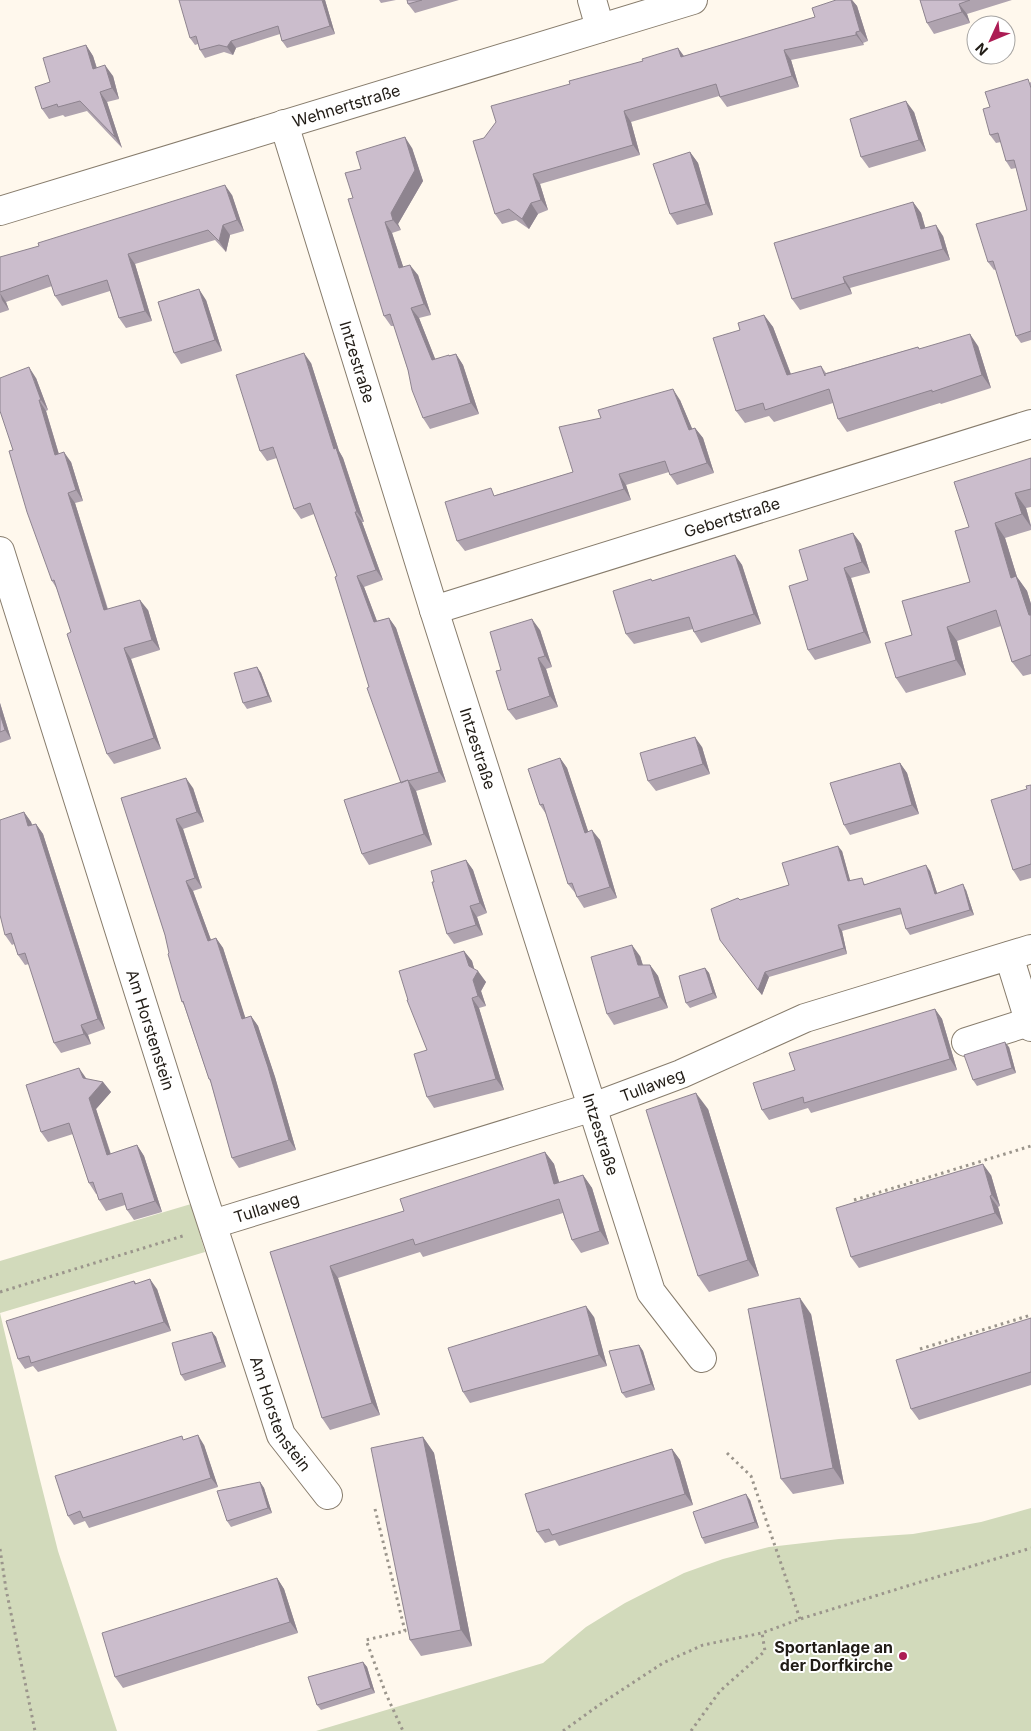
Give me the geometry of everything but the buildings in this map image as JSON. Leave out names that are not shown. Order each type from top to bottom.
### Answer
[{"type":"street","points":[[592,0],[600,28]]},
{"type":"street","name":"Wehnertstraße","points":[[0,211],[693,0]]},
{"type":"street","name":"Intzestraße","points":[[284,124],[434,610],[651,1292],[702,1358]]},
{"type":"street","name":"Gebertstraße","points":[[434,610],[1031,424]]},
{"type":"street","name":"Am Horstenstein","points":[[0,551],[212,1224],[281,1435],[328,1495]]},
{"type":"street","points":[[966,1042],[1030,1024],[1020,953]]},
{"type":"street","name":"Tullaweg","points":[[212,1224],[593,1107],[681,1074],[805,1018],[1020,953]]},
{"type":"path","points":[[854,1200],[1031,1146]]},
{"type":"path","points":[[0,1292],[193,1233],[212,1224]]},
{"type":"path","points":[[920,1349],[1031,1315]]},
{"type":"path","points":[[727,1453],[751,1476],[800,1619]]},
{"type":"path","points":[[375,1509],[405,1631],[366,1640],[386,1694],[403,1731]]},
{"type":"path","points":[[563,1731],[663,1663],[703,1645],[762,1633],[800,1619],[1031,1548]]},
{"type":"path","points":[[0,1550],[6,1589],[35,1731]]},
{"type":"path","points":[[690,1731],[720,1691],[765,1651],[762,1633]]},
{"type":"green space","points":[[191,1204],[205,1252],[0,1313],[0,1261]]},
{"type":"green space","points":[[0,1313],[58,1551],[117,1731],[0,1731]]},
{"type":"green space","points":[[1031,1508],[1031,1731],[316,1731],[543,1663],[586,1627],[625,1603],[684,1573],[723,1559],[769,1547],[839,1539],[913,1534],[981,1522]]},
{"type":"place","name":"Sportanlage an der Dorfkirche","points":[[903,1656]]}]
